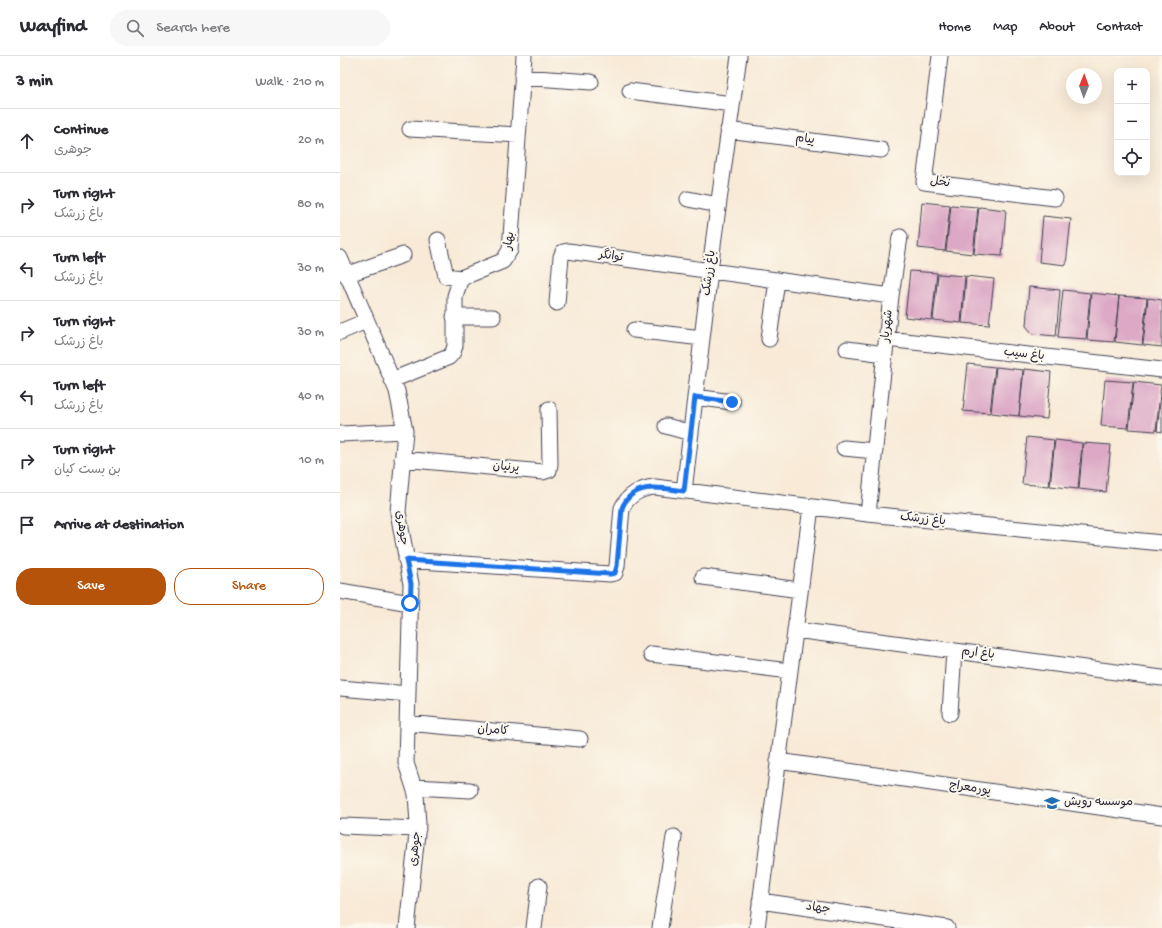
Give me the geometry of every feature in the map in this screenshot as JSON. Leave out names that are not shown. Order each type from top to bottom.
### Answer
[{"type":"street","name":"بهار","points":[[462,278],[503,262],[510,250],[524,56]]},
{"type":"street","name":"باغ زرشک","points":[[684,491],[718,205],[739,56]]},
{"type":"street","name":"نخل","points":[[940,56],[924,182],[1055,198]]},
{"type":"street","points":[[522,77],[591,82]]},
{"type":"street","points":[[630,91],[732,104]]},
{"type":"street","points":[[410,129],[518,135]]},
{"type":"street","name":"پیام","points":[[728,130],[882,150]]},
{"type":"street","points":[[688,199],[718,205]]},
{"type":"street","points":[[891,296],[900,237]]},
{"type":"street","points":[[392,380],[449,357],[455,346],[455,296],[462,278],[446,276],[438,240]]},
{"type":"street","name":"توانگر","points":[[557,303],[561,257],[563,252],[568,251],[710,271]]},
{"type":"street","points":[[346,275],[403,255]]},
{"type":"street","name":"جوهری","points":[[340,258],[397,391],[405,431],[398,512],[411,584],[406,763],[416,794],[418,829],[407,928]]},
{"type":"street","name":"شهریار","points":[[710,271],[891,296],[868,514]]},
{"type":"street","points":[[769,339],[777,280]]},
{"type":"street","points":[[454,317],[493,317]]},
{"type":"street","points":[[340,332],[366,321]]},
{"type":"street","points":[[634,330],[702,338]]},
{"type":"street","name":"باغ سیب","points":[[887,339],[1162,370]]},
{"type":"street","points":[[847,349],[885,354]]},
{"type":"street","points":[[695,397],[732,402]]},
{"type":"street","name":"پرنیان","points":[[402,459],[543,472],[549,470],[549,409]]},
{"type":"street","points":[[666,426],[691,433]]},
{"type":"street","points":[[340,434],[405,431]]},
{"type":"street","points":[[844,448],[875,451]]},
{"type":"street","name":"باغ زرشک","points":[[406,560],[610,574],[615,573],[617,566],[622,508],[624,503],[635,493],[645,488],[684,491],[868,514],[1162,543]]},
{"type":"street","points":[[757,928],[811,507]]},
{"type":"street","points":[[703,578],[800,590]]},
{"type":"street","points":[[340,591],[410,603]]},
{"type":"street","name":"باغ ارم","points":[[795,630],[1162,678]]},
{"type":"street","points":[[950,713],[954,651]]},
{"type":"street","points":[[651,654],[790,671]]},
{"type":"street","points":[[340,688],[408,694]]},
{"type":"street","name":"کامران","points":[[407,723],[580,739]]},
{"type":"street","name":"پورمعراج","points":[[778,761],[1162,816]]},
{"type":"street","points":[[414,787],[470,790]]},
{"type":"street","points":[[343,826],[418,829]]},
{"type":"street","points":[[660,928],[674,837]]},
{"type":"street","points":[[534,928],[539,886]]},
{"type":"street","name":"جهاد","points":[[760,901],[947,928]]},
{"type":"building","points":[[922,202],[950,205],[945,251],[918,248]]},
{"type":"building","points":[[951,205],[978,207],[973,254],[946,251]]},
{"type":"building","points":[[979,207],[1006,210],[1002,256],[974,254]]},
{"type":"building","points":[[1043,216],[1071,219],[1066,265],[1039,262]]},
{"type":"building","points":[[910,271],[937,273],[932,320],[905,317]]},
{"type":"building","points":[[938,274],[965,276],[961,323],[933,320]]},
{"type":"building","points":[[966,276],[994,279],[989,325],[962,323]]},
{"type":"building","points":[[1029,287],[1060,290],[1056,336],[1033,334],[1026,326]]},
{"type":"building","points":[[1063,290],[1090,293],[1086,339],[1058,337]]},
{"type":"building","points":[[1091,293],[1119,296],[1114,342],[1087,340]]},
{"type":"building","points":[[1119,296],[1147,298],[1142,345],[1115,342]]},
{"type":"building","points":[[1148,298],[1162,300],[1162,347],[1143,345]]},
{"type":"building","points":[[968,364],[995,367],[990,413],[963,411]]},
{"type":"building","points":[[996,367],[1023,370],[1019,416],[991,413]]},
{"type":"building","points":[[1024,369],[1051,372],[1047,419],[1019,416]]},
{"type":"building","points":[[1105,380],[1133,382],[1128,428],[1101,426]]},
{"type":"building","points":[[1134,382],[1161,385],[1156,431],[1129,429]]},
{"type":"building","points":[[1162,394],[1162,432],[1157,431]]},
{"type":"building","points":[[1027,437],[1054,440],[1049,486],[1022,484]]},
{"type":"building","points":[[1055,440],[1082,443],[1078,489],[1050,486]]},
{"type":"building","points":[[1083,443],[1111,445],[1106,492],[1079,489]]},
{"type":"place","name":"موسسه رویش","points":[[1052,803]]},
{"type":"route","points":[[410,603],[411,584],[406,560],[610,574],[615,573],[617,566],[622,508],[624,503],[635,493],[645,488],[655,487],[684,491],[695,397],[732,402]]}]
